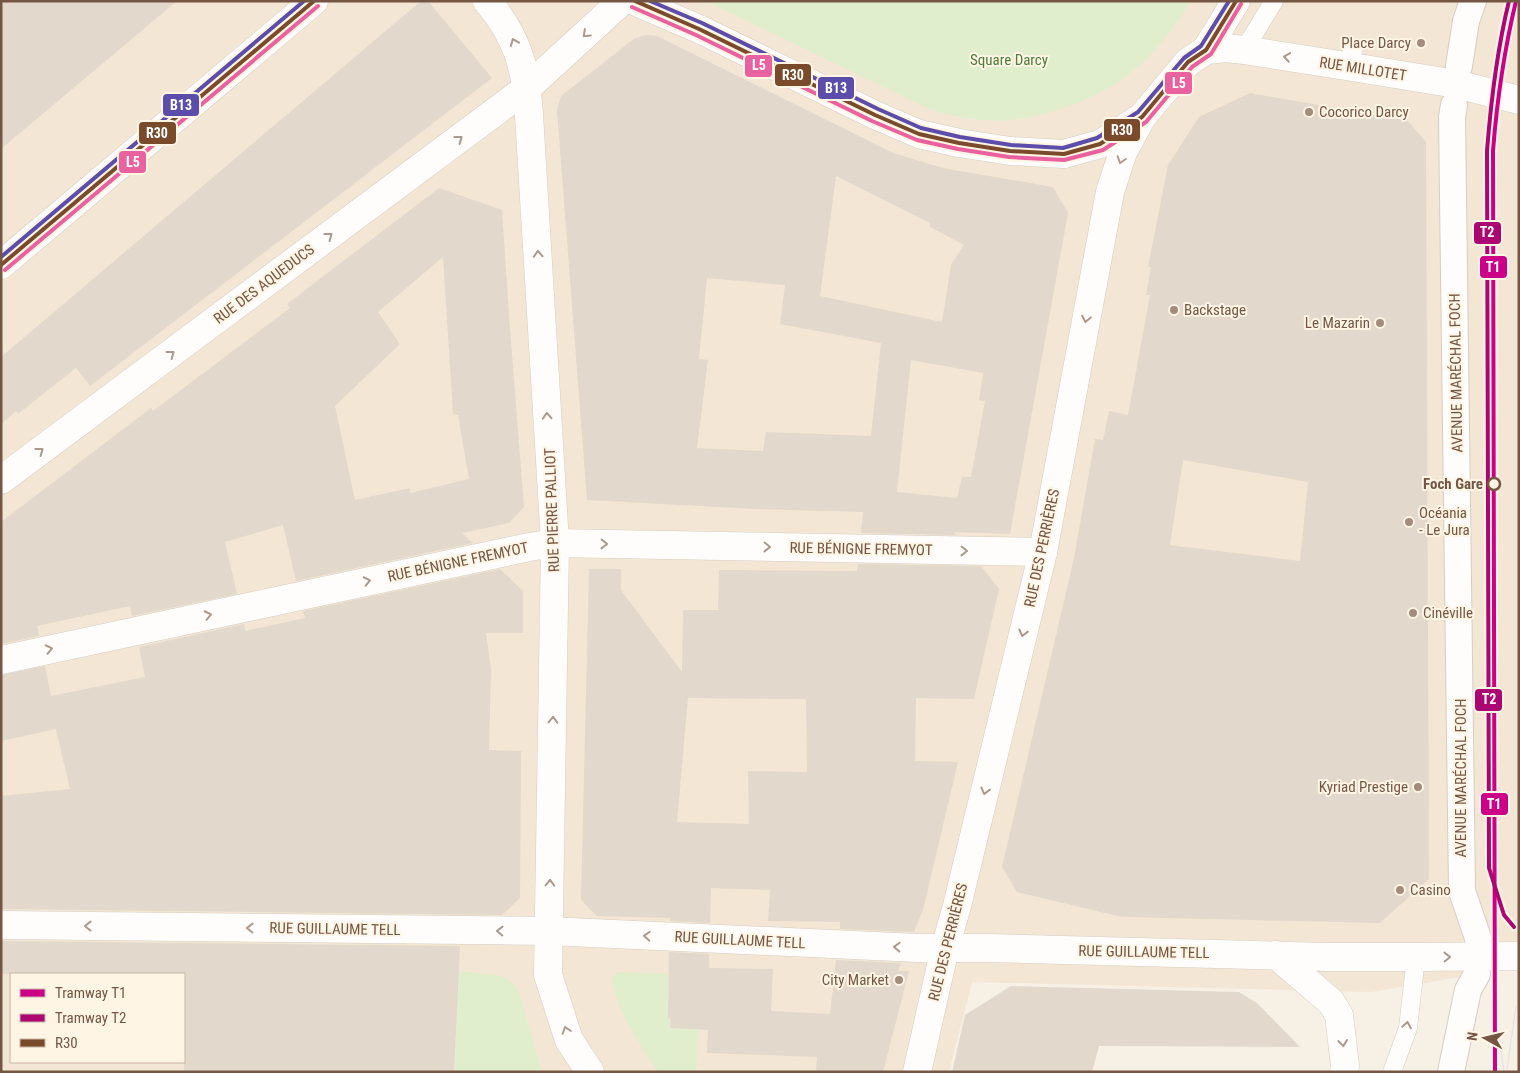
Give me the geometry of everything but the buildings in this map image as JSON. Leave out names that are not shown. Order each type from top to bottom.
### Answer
[{"type":"street","points":[[1,265],[314,1]]},
{"type":"street","name":"RUE PIERRE PALLIOT","points":[[487,1],[498,13],[512,36],[521,61],[527,88],[555,543],[548,975],[569,1040],[590,1072]]},
{"type":"street","name":"RUE DES AQUEDUCS","points":[[1,480],[527,88],[622,1]]},
{"type":"street","points":[[634,1],[919,134],[1010,152],[1064,154],[1100,144],[1142,117]]},
{"type":"street","points":[[1206,50],[1236,1]]},
{"type":"street","points":[[1459,66],[1466,21],[1473,1]]},
{"type":"street","name":"RUE MILLOTET","points":[[1206,50],[1226,48],[1350,57],[1519,100]]},
{"type":"street","name":"RUE DES PERRIÈRES","points":[[917,1072],[945,948],[957,906],[1043,552],[1110,192],[1123,152],[1142,117],[1188,62],[1206,50]]},
{"type":"street","name":"AVENUE MARÉCHAL FOCH","points":[[1454,105],[1452,117],[1462,891],[1478,956]]},
{"type":"street","name":"RUE BÉNIGNE FREMYOT","points":[[1,660],[528,547],[555,543],[1043,552]]},
{"type":"street","name":"RUE GUILLAUME TELL","points":[[1,925],[549,932],[945,948],[1416,958],[1519,956]]},
{"type":"street","points":[[1276,955],[1331,1002],[1339,1014],[1346,1066],[1344,1072]]},
{"type":"street","points":[[1451,1072],[1468,990],[1478,956]]},
{"type":"lane","points":[[1244,50],[1274,1]]},
{"type":"lane","points":[[1392,1072],[1408,1028],[1416,958]]},
{"type":"shaded area","points":[[1,1],[1519,1],[1519,967],[1371,992],[972,982],[949,1072],[1,1072]]},
{"type":"green space","name":"Square Darcy","points":[[706,1],[1191,1],[1172,30],[1141,64],[1106,89],[1059,110],[1026,118],[997,121],[954,116],[925,107]]},
{"type":"green space","points":[[458,971],[502,976],[513,983],[519,992],[542,1072],[455,1072]]},
{"type":"green space","points":[[618,972],[668,974],[668,1018],[671,1019],[670,1028],[698,1029],[696,1072],[658,1072],[636,1038],[619,1003],[612,977]]},
{"type":"tram line","name":"T2","points":[[1509,1],[1495,75],[1487,151],[1489,868],[1504,915],[1514,927]]},
{"type":"tram line","name":"T1","points":[[1495,1072],[1493,151],[1501,76],[1516,1]]},
{"type":"tram line","points":[[1495,1006],[1504,1072]]},
{"type":"tram line","points":[[1507,1069],[1516,1006]]},
{"type":"transit line","name":"B13","points":[[1,257],[304,1]]},
{"type":"transit line","name":"R30","points":[[1,265],[314,1]]},
{"type":"transit line","name":"R30","points":[[635,1],[699,29],[875,115],[919,134],[959,143],[1010,151],[1064,154],[1100,144],[1142,117],[1188,62],[1206,50],[1236,1]]},
{"type":"transit line","name":"B13","points":[[650,1],[702,23],[921,128],[960,137],[1011,145],[1063,148],[1097,138],[1138,112],[1184,58],[1201,46],[1229,1]]},
{"type":"transit line","name":"L5","points":[[632,7],[696,35],[872,121],[917,140],[1009,157],[1064,160],[1103,150],[1146,122],[1192,67],[1211,54],[1241,4]]},
{"type":"transit line","name":"L5","points":[[5,270],[318,6]]},
{"type":"place","name":"Place Darcy","points":[[1421,43]]},
{"type":"place","name":"Cocorico Darcy","points":[[1309,112]]},
{"type":"place","name":"Backstage","points":[[1174,310]]},
{"type":"place","name":"Le Mazarin","points":[[1380,323]]},
{"type":"place","name":"Foch Gare","points":[[1494,484]]},
{"type":"place","name":"Océania - Le Jura","points":[[1409,522]]},
{"type":"place","name":"Cinéville","points":[[1413,613]]},
{"type":"place","name":"Kyriad Prestige","points":[[1418,787]]},
{"type":"place","name":"Casino","points":[[1400,890]]},
{"type":"place","name":"City Market","points":[[899,980]]}]
